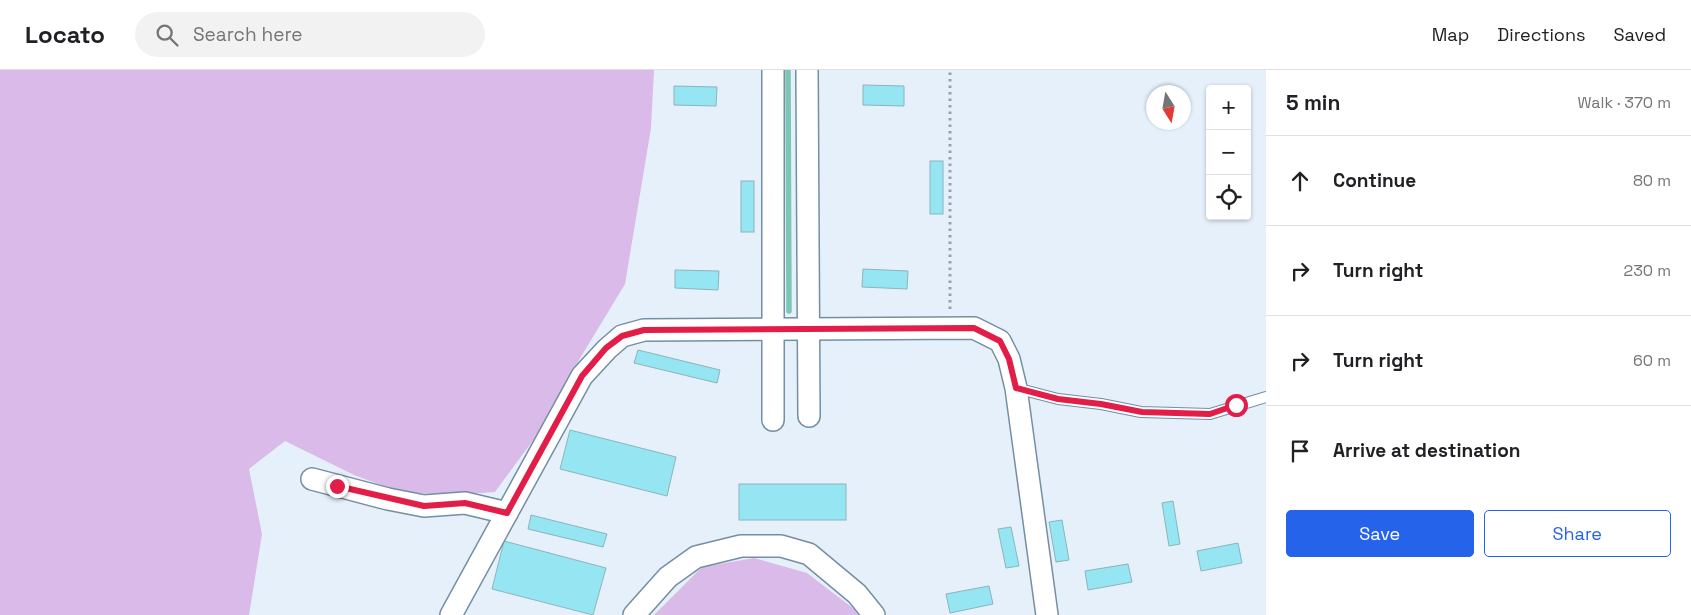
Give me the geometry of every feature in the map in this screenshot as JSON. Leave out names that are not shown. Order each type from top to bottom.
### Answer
[{"type":"street","points":[[773,70],[773,420]]},
{"type":"street","points":[[807,70],[809,416]]},
{"type":"street","points":[[451,615],[582,376],[606,348],[622,336],[644,330],[974,328],[1000,341],[1009,359],[1016,388],[1047,615]]},
{"type":"street","points":[[312,479],[388,499],[424,506],[465,503],[507,513]]},
{"type":"street","points":[[634,615],[668,577],[696,557],[741,546],[780,546],[810,554],[857,594],[874,615]]},
{"type":"lane","points":[[1016,388],[1058,399],[1101,404],[1142,412],[1210,414],[1266,397]]},
{"type":"path","points":[[950,70],[950,328]]},
{"type":"shaded area","points":[[0,70],[654,70],[651,128],[625,284],[534,439],[495,492],[452,495],[400,492],[354,475],[285,441],[249,469],[262,534],[249,615],[0,615]]},
{"type":"shaded area","points":[[754,558],[807,573],[854,609],[858,615],[654,615],[702,567]]},
{"type":"building","points":[[863,85],[904,86],[904,106],[863,105]]},
{"type":"building","points":[[674,86],[717,87],[716,106],[674,105]]},
{"type":"building","points":[[930,161],[943,161],[943,214],[930,214]]},
{"type":"building","points":[[741,181],[754,181],[754,232],[741,232]]},
{"type":"building","points":[[863,269],[908,271],[907,289],[862,287]]},
{"type":"building","points":[[675,270],[719,271],[718,290],[675,288]]},
{"type":"building","points":[[638,350],[720,370],[717,383],[634,363]]},
{"type":"building","points":[[570,430],[676,457],[667,496],[560,469]]},
{"type":"building","points":[[739,484],[846,484],[846,520],[739,520]]},
{"type":"building","points":[[1173,501],[1180,544],[1169,546],[1162,503]]},
{"type":"building","points":[[531,515],[607,534],[603,547],[528,529]]},
{"type":"building","points":[[1062,520],[1069,560],[1056,562],[1049,522]]},
{"type":"building","points":[[1011,527],[1019,566],[1006,568],[998,529]]},
{"type":"building","points":[[504,541],[606,568],[593,615],[492,589]]},
{"type":"building","points":[[1238,543],[1242,563],[1201,571],[1197,551]]},
{"type":"building","points":[[1128,564],[1132,582],[1088,590],[1085,571]]},
{"type":"building","points":[[989,586],[993,604],[950,613],[946,594]]},
{"type":"waterway","points":[[788,70],[789,311]]},
{"type":"route","points":[[337,486],[424,506],[465,503],[507,513],[582,376],[606,348],[622,336],[644,330],[974,328],[1000,341],[1009,359],[1016,388],[1058,399],[1101,404],[1142,412],[1210,414],[1236,405]]}]
